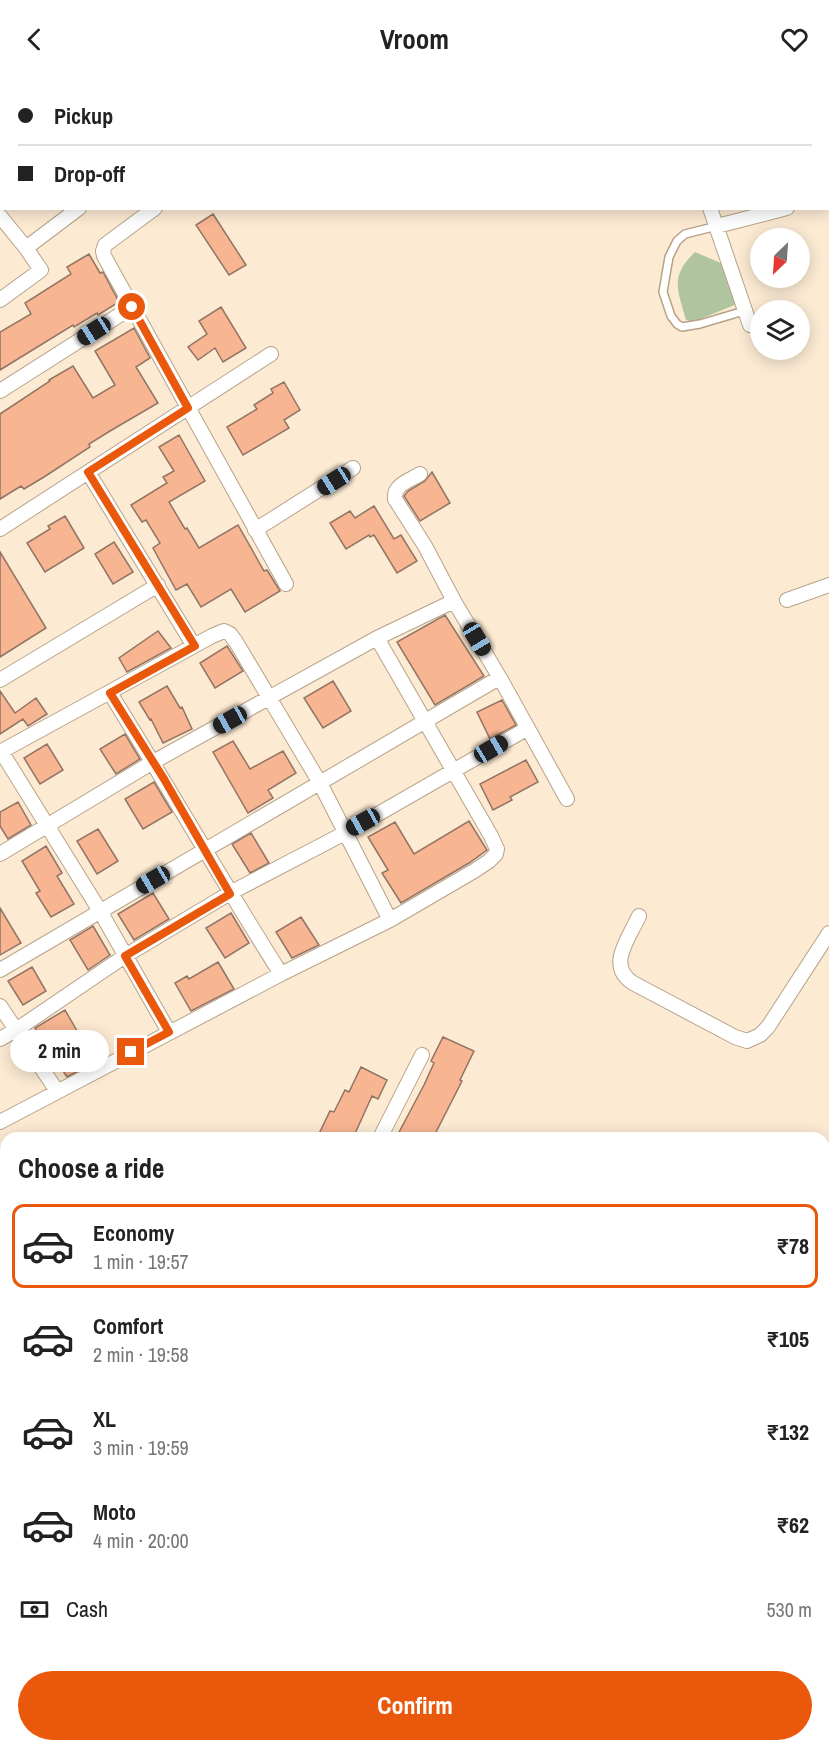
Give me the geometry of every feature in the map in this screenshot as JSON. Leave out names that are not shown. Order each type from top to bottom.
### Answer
[{"type":"street","points":[[26,248],[77,210]]},
{"type":"street","points":[[152,210],[105,245],[103,251],[286,584]]},
{"type":"street","points":[[711,210],[750,325]]},
{"type":"street","points":[[717,226],[779,210]]},
{"type":"street","points":[[0,216],[41,270],[0,300]]},
{"type":"street","points":[[0,390],[132,307]]},
{"type":"street","points":[[0,529],[271,354]]},
{"type":"street","points":[[255,530],[353,468]]},
{"type":"street","points":[[88,472],[195,646]]},
{"type":"street","points":[[420,474],[397,487],[394,493],[395,499],[425,546],[567,798]]},
{"type":"street","points":[[0,680],[158,585]]},
{"type":"street","points":[[787,600],[829,585]]},
{"type":"street","points":[[0,854],[153,762],[376,638],[454,601]]},
{"type":"street","points":[[169,1032],[100,911],[46,828],[1,752],[219,632],[230,634],[320,783],[390,920]]},
{"type":"street","points":[[0,1122],[169,1032],[390,920],[482,866],[496,854],[497,849],[491,836],[376,638]]},
{"type":"street","points":[[0,970],[499,678]]},
{"type":"street","points":[[110,693],[206,850],[230,894],[281,974]]},
{"type":"street","points":[[0,1039],[125,956],[230,894],[528,728]]},
{"type":"street","points":[[639,916],[621,954],[619,962],[623,975],[633,983],[735,1037],[747,1041],[760,1035],[768,1027],[829,933]]},
{"type":"street","points":[[0,1006],[57,1091]]},
{"type":"street","points":[[384,1132],[422,1054]]},
{"type":"lane","points":[[717,226],[685,234],[677,241],[669,257],[663,292],[671,316],[682,327],[744,311]]},
{"type":"green space","points":[[695,252],[723,264],[737,304],[693,322],[686,320],[678,284],[682,269]]},
{"type":"building","points":[[213,214],[246,265],[229,275],[196,225]]},
{"type":"building","points":[[89,254],[100,273],[103,272],[119,302],[74,327],[73,325],[0,370],[0,332],[31,314],[25,303],[71,274],[67,267]]},
{"type":"building","points":[[221,307],[246,348],[223,362],[215,348],[198,360],[188,347],[207,334],[199,321]]},
{"type":"building","points":[[134,328],[150,358],[136,367],[158,403],[89,444],[90,447],[44,477],[24,489],[21,486],[0,499],[0,414],[73,366],[93,398],[115,385],[95,351]]},
{"type":"building","points":[[284,382],[300,410],[284,420],[289,428],[243,455],[227,427],[257,409],[254,405],[273,393],[271,389]]},
{"type":"building","points":[[179,435],[205,481],[169,502],[185,529],[187,528],[199,548],[238,525],[264,571],[267,570],[280,591],[245,612],[231,589],[201,607],[187,584],[176,590],[153,548],[160,543],[146,520],[142,522],[131,505],[167,483],[163,477],[174,471],[159,447]]},
{"type":"building","points":[[432,472],[450,503],[420,521],[404,496],[425,481]]},
{"type":"building","points":[[374,506],[394,539],[401,535],[417,561],[397,573],[374,535],[370,537],[369,535],[346,549],[330,523],[350,511],[355,518]]},
{"type":"building","points":[[65,516],[84,548],[45,572],[27,543],[50,529],[48,526]]},
{"type":"building","points":[[114,542],[133,572],[113,584],[95,554]]},
{"type":"building","points":[[0,552],[46,628],[0,657]]},
{"type":"building","points":[[445,615],[484,676],[435,705],[397,642]]},
{"type":"building","points":[[158,631],[171,648],[127,672],[119,658]]},
{"type":"building","points":[[227,646],[243,671],[215,688],[200,663]]},
{"type":"building","points":[[333,681],[351,711],[323,728],[304,698]]},
{"type":"building","points":[[167,686],[180,708],[182,707],[192,729],[163,743],[139,702]]},
{"type":"building","points":[[0,691],[15,713],[36,698],[47,714],[28,726],[23,719],[0,734]]},
{"type":"building","points":[[502,700],[516,725],[490,739],[477,712]]},
{"type":"building","points":[[125,734],[140,759],[116,774],[100,749]]},
{"type":"building","points":[[233,741],[250,769],[283,751],[296,773],[268,790],[273,798],[248,813],[213,752]]},
{"type":"building","points":[[47,744],[63,770],[40,784],[24,758]]},
{"type":"building","points":[[526,760],[538,782],[510,797],[512,800],[493,810],[480,784]]},
{"type":"building","points":[[154,782],[172,812],[143,829],[125,799]]},
{"type":"building","points":[[18,802],[31,825],[8,839],[0,826],[0,812]]},
{"type":"building","points":[[469,821],[487,850],[401,903],[382,873],[388,870],[368,837],[395,822],[414,854]]},
{"type":"building","points":[[98,829],[118,861],[97,874],[77,841]]},
{"type":"building","points":[[251,833],[269,863],[250,873],[232,844]]},
{"type":"building","points":[[46,846],[62,873],[57,876],[74,904],[51,917],[36,893],[40,891],[22,861]]},
{"type":"building","points":[[153,893],[169,919],[134,940],[118,914]]},
{"type":"building","points":[[0,908],[21,943],[0,955]]},
{"type":"building","points":[[231,913],[249,943],[225,958],[206,928]]},
{"type":"building","points":[[301,917],[319,945],[292,958],[276,932]]},
{"type":"building","points":[[93,926],[110,955],[88,970],[70,940]]},
{"type":"building","points":[[218,962],[234,989],[191,1011],[175,983],[187,976],[189,979]]},
{"type":"building","points":[[32,967],[46,991],[23,1005],[8,981]]},
{"type":"building","points":[[65,1010],[80,1036],[75,1039],[91,1064],[67,1077],[35,1028]]},
{"type":"building","points":[[443,1037],[474,1051],[460,1080],[462,1081],[436,1132],[399,1132],[434,1063],[431,1061]]},
{"type":"building","points":[[361,1067],[387,1080],[378,1099],[372,1096],[356,1132],[320,1132],[330,1111],[334,1112],[345,1090],[349,1092]]},
{"type":"route","points":[[131,1052],[169,1032],[125,956],[230,894],[164,779],[110,693],[195,646],[88,472],[188,408],[132,307]]}]
